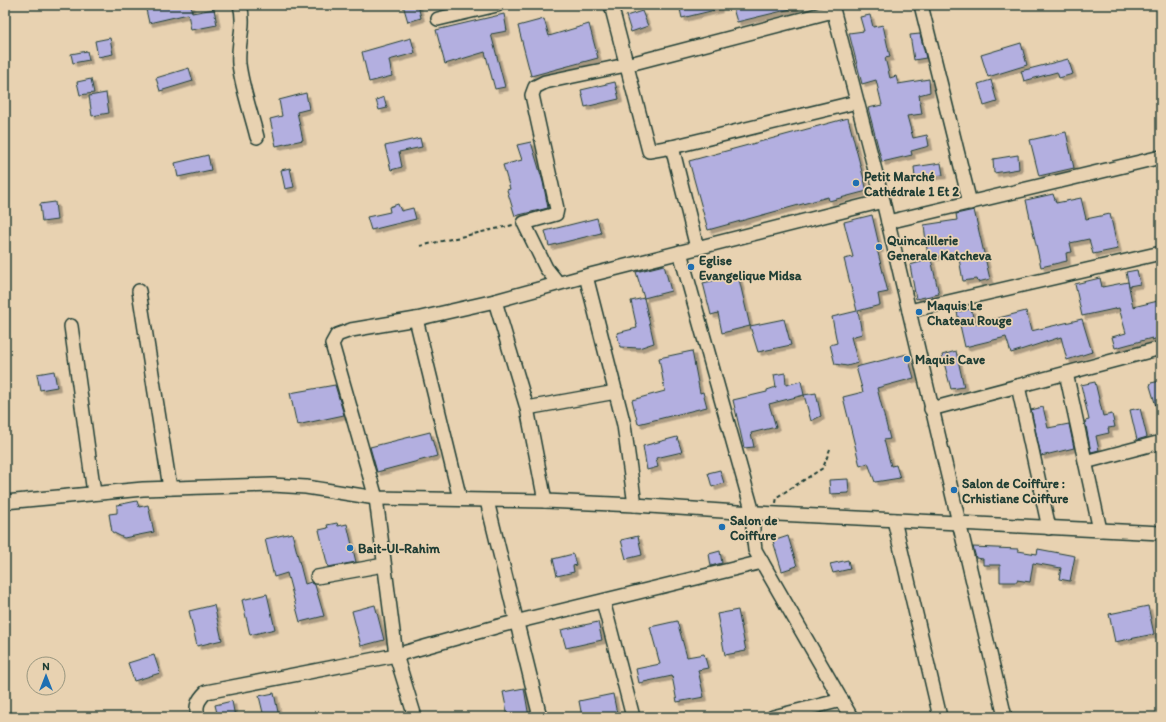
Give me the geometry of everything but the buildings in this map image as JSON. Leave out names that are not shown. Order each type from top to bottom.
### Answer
[{"type":"street","points":[[240,5],[243,16],[239,47],[239,66],[257,137]]},
{"type":"street","points":[[438,19],[497,5]]},
{"type":"street","points":[[611,5],[649,151],[672,147],[857,102]]},
{"type":"street","points":[[921,5],[970,203]]},
{"type":"street","points":[[558,283],[546,268],[524,223],[556,214],[557,209],[532,95],[535,88],[545,82],[626,64],[832,8],[883,201],[1005,717]]},
{"type":"street","points":[[672,147],[697,248]]},
{"type":"street","points":[[888,222],[1161,157]]},
{"type":"street","points":[[415,717],[396,655],[376,498],[332,344],[337,335],[351,330],[416,319],[495,302],[558,283],[883,201]]},
{"type":"street","points":[[680,252],[753,512],[755,550],[851,717]]},
{"type":"street","points":[[909,311],[1161,253]]},
{"type":"street","points":[[586,276],[624,425],[635,505]]},
{"type":"street","points":[[139,291],[170,488]]},
{"type":"street","points":[[495,302],[527,408],[545,501]]},
{"type":"street","points":[[416,319],[460,499]]},
{"type":"street","points":[[71,326],[94,493]]},
{"type":"street","points":[[931,409],[1161,348]]},
{"type":"street","points":[[1066,373],[1100,530]]},
{"type":"street","points":[[1018,386],[1049,528]]},
{"type":"street","points":[[527,408],[616,392]]},
{"type":"street","points":[[1085,462],[1161,442]]},
{"type":"street","points":[[5,502],[94,493],[170,488],[272,485],[306,487],[376,498],[545,501],[635,505],[774,514],[1161,533]]},
{"type":"street","points":[[487,501],[540,717]]},
{"type":"street","points":[[894,520],[940,717]]},
{"type":"street","points":[[198,717],[196,709],[197,704],[199,698],[206,692],[396,655],[517,622],[762,562]]},
{"type":"street","points":[[317,577],[384,565]]},
{"type":"street","points":[[603,601],[633,717]]},
{"type":"street","points":[[773,717],[842,700]]},
{"type":"path","points":[[420,246],[524,223]]},
{"type":"path","points":[[774,514],[777,497],[823,468],[830,449]]},
{"type":"place","name":"Petit Marché Cathédrale 1 Et 2","points":[[856,183]]},
{"type":"place","name":"Quincaillerie Generale Katcheva","points":[[879,247]]},
{"type":"place","name":"Eglise Evangelique Midsa","points":[[691,267]]},
{"type":"place","name":"Maquis Le Chateau Rouge","points":[[919,312]]},
{"type":"place","name":"Maquis Cave","points":[[907,359]]},
{"type":"place","name":"Salon de Coiffure : Crhistiane Coiffure","points":[[954,490]]},
{"type":"place","name":"Salon de Coiffure","points":[[722,527]]},
{"type":"place","name":"Bait-Ul-Rahim","points":[[350,548]]}]
